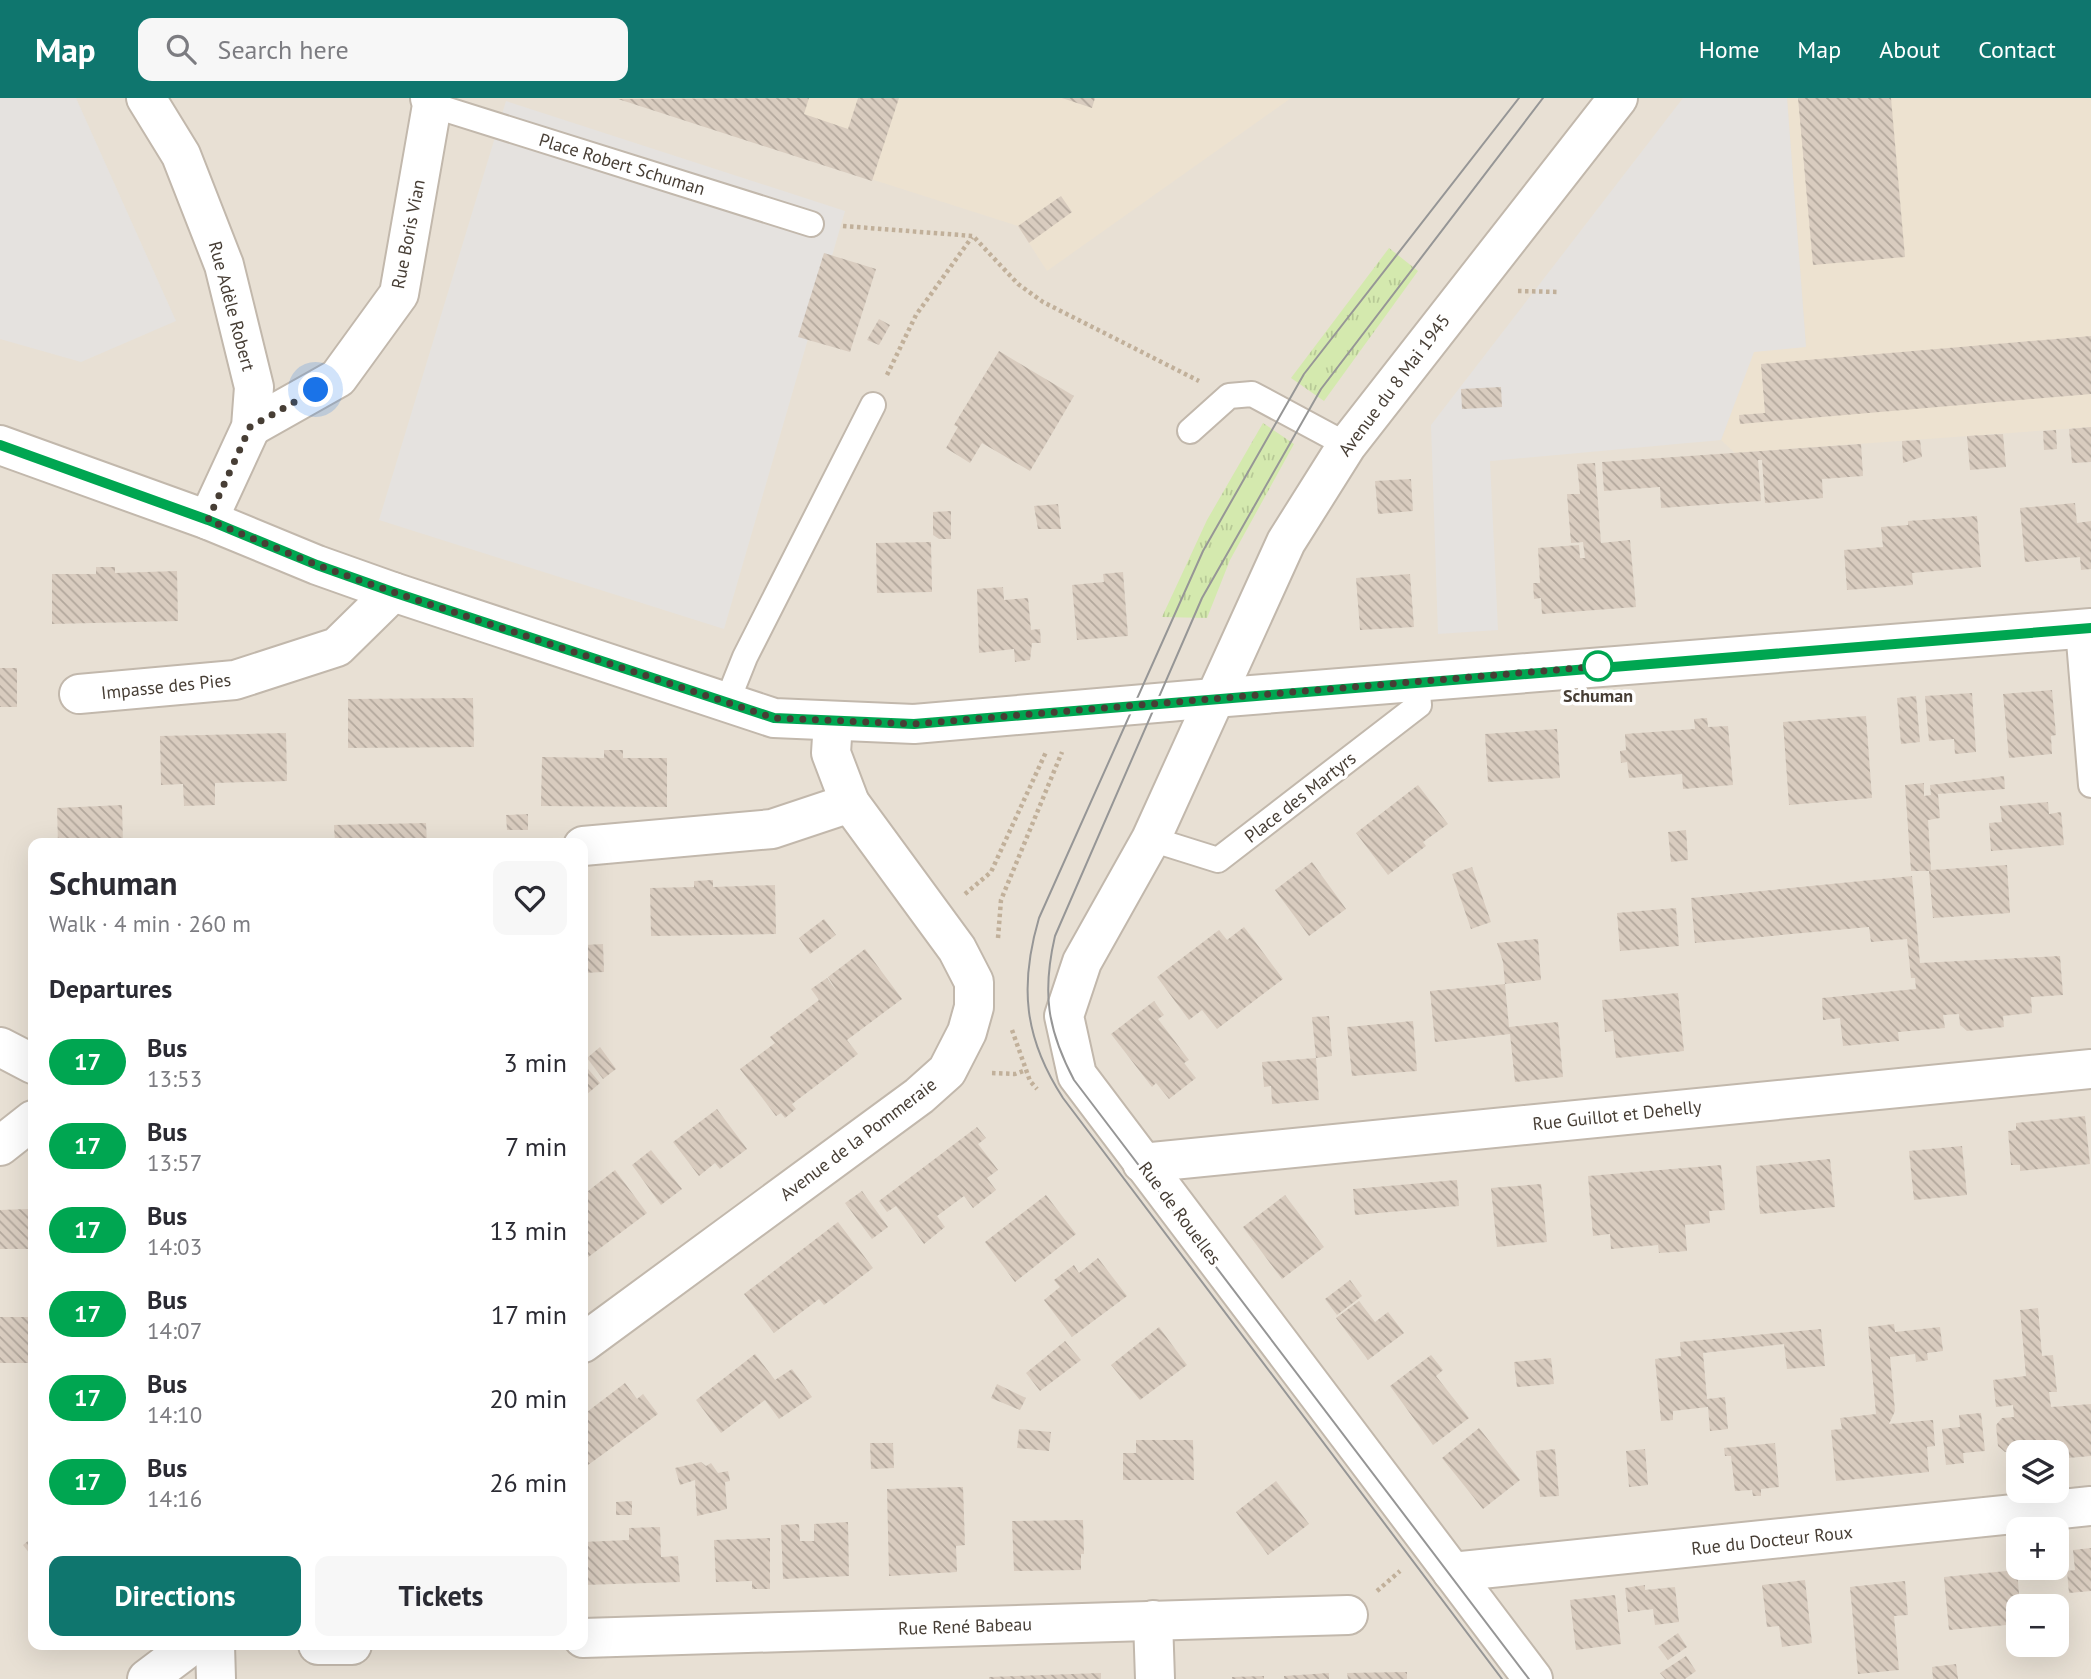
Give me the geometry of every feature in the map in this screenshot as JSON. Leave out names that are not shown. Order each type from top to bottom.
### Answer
[{"type":"street","name":"Rue Adèle Robert","points":[[146,98],[181,155],[225,265],[254,387],[250,427],[208,520]]},
{"type":"street","name":"Avenue du 8 Mai 1945","points":[[1214,698],[1286,542],[1347,444],[1618,98]]},
{"type":"street","name":"Rue Boris Vian","points":[[250,427],[338,378],[399,293],[431,102]]},
{"type":"street","points":[[0,444],[208,520],[317,565],[393,592],[774,718],[914,724],[2085,628]]},
{"type":"street","name":"Impasse des Pies","points":[[79,694],[235,680],[337,647],[393,592]]},
{"type":"street","name":"Rue de Rouelles","points":[[1214,698],[1151,839],[1082,962],[1064,1016],[1077,1075],[1533,1679]]},
{"type":"street","name":"Avenue de la Pommeraie","points":[[588,1339],[947,1072],[970,1020],[974,982],[957,949],[850,803],[831,753],[833,721]]},
{"type":"street","points":[[588,846],[772,829],[850,803]]},
{"type":"street","points":[[0,1047],[28,1061]]},
{"type":"street","name":"Rue Guillot et Dehelly","points":[[1142,1163],[2091,1069]]},
{"type":"street","points":[[0,1146],[28,1124]]},
{"type":"street","name":"Rue du Docteur Roux","points":[[1452,1572],[2091,1506]]},
{"type":"street","name":"Rue René Babeau","points":[[588,1638],[1348,1615]]},
{"type":"street","points":[[1153,1620],[1156,1679]]},
{"type":"street","points":[[148,1679],[186,1650]]},
{"type":"street","points":[[215,1650],[216,1679]]},
{"type":"lane","name":"Place Robert Schuman","points":[[431,102],[811,224]]},
{"type":"lane","points":[[1190,431],[1202,417],[1229,396],[1252,394],[1347,444]]},
{"type":"lane","points":[[727,702],[745,657],[873,405]]},
{"type":"lane","points":[[2085,628],[2091,785]]},
{"type":"lane","name":"Place des Martyrs","points":[[1151,839],[1218,860],[1419,705],[1417,681]]},
{"type":"path","points":[[811,224],[972,236],[1018,284],[1043,302],[1229,396]]},
{"type":"path","points":[[873,405],[916,315],[972,236]]},
{"type":"path","points":[[936,919],[991,872],[1066,711]]},
{"type":"path","points":[[999,942],[1001,900],[1066,711]]},
{"type":"path","points":[[1011,1028],[1026,1070]]},
{"type":"shaded area","points":[[0,98],[2091,98],[2091,1679],[0,1679]]},
{"type":"shaded area","points":[[0,98],[76,98],[176,321],[81,362],[0,339]]},
{"type":"shaded area","points":[[617,98],[1291,98],[1047,271],[1018,226]]},
{"type":"shaded area","points":[[1683,98],[1787,98],[1806,347],[1754,352],[1721,440],[1490,461],[1498,630],[1438,634],[1431,425]]},
{"type":"shaded area","points":[[1787,98],[2091,98],[2091,427],[1735,453],[1721,440],[1754,351],[1806,346]]},
{"type":"shaded area","points":[[506,101],[845,211],[724,629],[379,520]]},
{"type":"green space","points":[[1389,248],[1418,271],[1324,401],[1291,378]]},
{"type":"green space","points":[[1263,423],[1294,444],[1230,560],[1207,618],[1162,617],[1207,520]]},
{"type":"building","points":[[809,98],[804,114],[848,129],[858,98],[899,98],[872,181],[618,99]]},
{"type":"building","points":[[1062,98],[1095,98],[1092,108]]},
{"type":"building","points":[[1798,98],[1891,98],[1905,257],[1813,265]]},
{"type":"building","points":[[1061,196],[1072,212],[1029,243],[1018,226]]},
{"type":"building","points":[[824,253],[876,269],[850,352],[798,337]]},
{"type":"building","points":[[879,319],[890,325],[879,345],[867,340]]},
{"type":"building","points":[[2091,336],[2091,394],[1740,424],[1739,415],[1765,413],[1761,364]]},
{"type":"building","points":[[999,351],[1074,396],[1030,471],[982,443],[970,463],[946,448],[958,427],[954,425]]},
{"type":"building","points":[[1501,387],[1502,407],[1462,409],[1461,389]]},
{"type":"building","points":[[2091,427],[2091,462],[2072,463],[2069,429]]},
{"type":"building","points":[[2056,430],[2057,449],[2044,450],[2043,431]]},
{"type":"building","points":[[2003,434],[2006,467],[1970,470],[1967,436]]},
{"type":"building","points":[[1920,440],[1922,457],[1903,463],[1902,441]]},
{"type":"building","points":[[1861,444],[1863,476],[1822,479],[1823,498],[1765,503],[1762,460],[1758,460],[1761,501],[1661,508],[1660,487],[1604,491],[1602,462]]},
{"type":"building","points":[[1595,463],[1601,543],[1630,540],[1636,607],[1542,614],[1541,598],[1534,599],[1533,583],[1540,583],[1538,548],[1579,545],[1580,558],[1585,558],[1583,542],[1571,543],[1567,494],[1580,494],[1577,464]]},
{"type":"building","points":[[1411,479],[1413,511],[1378,514],[1375,481]]},
{"type":"building","points":[[2075,503],[2077,523],[2091,521],[2091,569],[2081,570],[2080,557],[2025,562],[2020,508]]},
{"type":"building","points":[[1058,504],[1061,529],[1038,529],[1034,506]]},
{"type":"building","points":[[951,511],[951,539],[939,539],[933,535],[933,512]]},
{"type":"building","points":[[1977,516],[1981,567],[1912,573],[1913,585],[1847,590],[1844,550],[1883,547],[1881,527],[1908,525],[1908,521]]},
{"type":"building","points":[[931,542],[932,592],[877,593],[876,543]]},
{"type":"building","points":[[96,567],[115,567],[115,573],[177,571],[178,621],[52,624],[52,574],[96,574]]},
{"type":"building","points":[[1123,572],[1128,636],[1077,640],[1072,585],[1104,582],[1103,574]]},
{"type":"building","points":[[1410,574],[1414,627],[1360,630],[1356,578]]},
{"type":"building","points":[[1003,587],[1004,600],[1028,598],[1031,630],[1040,629],[1041,643],[1032,643],[1030,660],[1015,662],[1014,649],[979,653],[977,589]]},
{"type":"building","points":[[0,668],[17,668],[17,707],[0,707]]},
{"type":"building","points":[[2052,690],[2056,735],[2051,736],[2052,754],[2009,758],[2003,694]]},
{"type":"building","points":[[1972,693],[1976,752],[1955,754],[1954,739],[1929,741],[1925,696]]},
{"type":"building","points":[[1916,696],[1920,742],[1901,744],[1897,698]]},
{"type":"building","points":[[473,698],[474,747],[348,748],[348,699]]},
{"type":"building","points":[[1866,716],[1872,798],[1789,805],[1783,722]]},
{"type":"building","points":[[1707,718],[1708,727],[1728,726],[1733,785],[1683,789],[1682,774],[1629,778],[1627,762],[1621,763],[1620,751],[1626,750],[1625,734],[1695,729],[1694,719]]},
{"type":"building","points":[[1557,729],[1560,778],[1488,782],[1485,734]]},
{"type":"building","points":[[286,733],[287,781],[215,783],[215,805],[184,806],[183,784],[161,785],[160,736]]},
{"type":"building","points":[[604,750],[623,750],[623,758],[667,758],[667,807],[541,806],[542,757],[604,758]]},
{"type":"building","points":[[2004,776],[2005,789],[1938,794],[1940,818],[1928,820],[1931,870],[2007,865],[2010,913],[1933,918],[1929,871],[1911,871],[1905,785],[1924,783],[1924,796],[1931,795],[1930,785]]},
{"type":"building","points":[[1418,785],[1448,824],[1423,842],[1426,846],[1388,875],[1356,833]]},
{"type":"building","points":[[2048,802],[2049,814],[2061,812],[2064,845],[1991,851],[1989,823],[2002,822],[2000,806]]},
{"type":"building","points":[[122,805],[123,838],[58,838],[57,808]]},
{"type":"building","points":[[528,814],[528,830],[507,830],[506,815]]},
{"type":"building","points":[[426,823],[427,838],[335,838],[334,825]]},
{"type":"building","points":[[1686,830],[1688,860],[1671,862],[1668,832]]},
{"type":"building","points":[[1312,862],[1346,909],[1309,936],[1275,890]]},
{"type":"building","points":[[1472,867],[1491,922],[1471,929],[1452,874]]},
{"type":"building","points":[[1912,876],[1920,963],[2060,956],[2063,995],[2031,997],[2032,1013],[2003,1016],[2004,1027],[1967,1031],[1960,1025],[1959,1014],[1943,1015],[1945,1028],[1898,1032],[1899,1041],[1843,1046],[1840,1018],[1823,1020],[1822,998],[1916,989],[1915,978],[1911,978],[1907,939],[1871,942],[1869,927],[1695,943],[1691,898]]},
{"type":"building","points":[[713,880],[713,887],[775,885],[776,934],[651,936],[650,888],[694,887],[694,881]]},
{"type":"building","points":[[1676,908],[1679,946],[1620,951],[1617,913]]},
{"type":"building","points":[[824,919],[836,935],[810,954],[799,938]]},
{"type":"building","points":[[1244,927],[1283,979],[1217,1029],[1202,1010],[1189,1020],[1157,977],[1219,930],[1227,940]]},
{"type":"building","points":[[1538,939],[1541,980],[1505,984],[1503,962],[1497,943]]},
{"type":"building","points":[[603,944],[604,972],[588,973],[588,945]]},
{"type":"building","points":[[865,949],[902,999],[847,1040],[858,1054],[792,1104],[796,1109],[785,1118],[781,1113],[776,1116],[740,1069],[775,1043],[770,1037],[819,1000],[811,989],[827,978],[838,993],[828,977]]},
{"type":"building","points":[[1505,984],[1509,1027],[1558,1022],[1563,1077],[1515,1082],[1510,1034],[1435,1042],[1430,991]]},
{"type":"building","points":[[1678,993],[1684,1051],[1616,1058],[1613,1031],[1605,1032],[1602,1000]]},
{"type":"building","points":[[1154,1001],[1164,1015],[1158,1019],[1189,1060],[1184,1063],[1196,1078],[1169,1099],[1156,1083],[1152,1087],[1111,1034]]},
{"type":"building","points":[[1329,1016],[1332,1056],[1316,1058],[1312,1017]]},
{"type":"building","points":[[1413,1021],[1417,1071],[1352,1076],[1347,1027]]},
{"type":"building","points":[[600,1047],[616,1069],[603,1079],[588,1057]]},
{"type":"building","points":[[1316,1058],[1319,1100],[1272,1104],[1271,1086],[1264,1087],[1262,1062]]},
{"type":"building","points":[[588,1069],[600,1083],[588,1093]]},
{"type":"building","points":[[717,1109],[747,1149],[720,1169],[715,1163],[699,1176],[673,1142]]},
{"type":"building","points":[[2085,1116],[2090,1164],[2020,1171],[2020,1165],[2011,1165],[2008,1131],[2016,1130],[2016,1123]]},
{"type":"building","points":[[977,1127],[986,1138],[978,1144],[998,1170],[987,1178],[996,1190],[973,1208],[964,1196],[937,1216],[945,1227],[924,1244],[896,1206],[887,1212],[879,1201]]},
{"type":"building","points":[[1962,1146],[1967,1195],[1914,1200],[1909,1151]]},
{"type":"building","points":[[651,1150],[682,1189],[661,1205],[632,1165]]},
{"type":"building","points":[[1830,1159],[1835,1207],[1760,1214],[1756,1166]]},
{"type":"building","points":[[1721,1165],[1725,1210],[1709,1211],[1710,1223],[1685,1225],[1687,1251],[1659,1253],[1658,1245],[1611,1249],[1610,1234],[1593,1236],[1588,1176]]},
{"type":"building","points":[[615,1170],[647,1213],[588,1257],[588,1191]]},
{"type":"building","points":[[1457,1180],[1459,1206],[1355,1215],[1353,1189]]},
{"type":"building","points":[[1541,1184],[1547,1242],[1497,1247],[1491,1188]]},
{"type":"building","points":[[862,1191],[888,1227],[872,1239],[845,1203]]},
{"type":"building","points":[[1046,1195],[1076,1234],[1015,1282],[985,1242]]},
{"type":"building","points":[[1285,1195],[1324,1247],[1282,1279],[1243,1227]]},
{"type":"building","points":[[28,1209],[28,1249],[0,1249],[0,1210]]},
{"type":"building","points":[[838,1222],[873,1268],[824,1305],[819,1299],[774,1333],[744,1294]]},
{"type":"building","points":[[1098,1258],[1127,1296],[1072,1337],[1044,1300],[1060,1287],[1054,1280],[1074,1265],[1079,1273]]},
{"type":"building","points":[[1350,1280],[1362,1296],[1337,1315],[1325,1299]]},
{"type":"building","points":[[1359,1301],[1375,1322],[1388,1312],[1404,1333],[1368,1360],[1336,1318]]},
{"type":"building","points":[[2038,1308],[2042,1356],[2053,1355],[2057,1392],[2049,1392],[2051,1407],[2091,1404],[2091,1456],[2069,1458],[2069,1440],[2006,1440],[2006,1452],[1998,1446],[1996,1425],[2002,1418],[2014,1417],[2013,1405],[1996,1407],[1993,1380],[2026,1376],[2020,1310]]},
{"type":"building","points":[[0,1317],[28,1317],[28,1363],[0,1363]]},
{"type":"building","points":[[1894,1324],[1895,1332],[1940,1327],[1943,1351],[1927,1353],[1928,1360],[1916,1362],[1915,1354],[1890,1357],[1895,1411],[1889,1424],[1933,1420],[1935,1446],[1927,1447],[1929,1472],[1836,1481],[1831,1430],[1842,1429],[1840,1418],[1876,1414],[1868,1327]]},
{"type":"building","points":[[1159,1327],[1187,1365],[1140,1400],[1111,1365]]},
{"type":"building","points":[[1821,1329],[1825,1366],[1787,1369],[1784,1344],[1703,1353],[1707,1399],[1725,1397],[1728,1429],[1710,1431],[1708,1407],[1673,1411],[1673,1420],[1661,1421],[1655,1359],[1681,1356],[1680,1342]]},
{"type":"building","points":[[1065,1341],[1081,1360],[1040,1391],[1026,1373]]},
{"type":"building","points":[[755,1354],[775,1380],[792,1369],[812,1397],[779,1419],[765,1400],[721,1433],[696,1400]]},
{"type":"building","points":[[1431,1355],[1443,1370],[1436,1376],[1469,1418],[1433,1445],[1390,1386]]},
{"type":"building","points":[[1551,1358],[1554,1384],[1517,1387],[1514,1362]]},
{"type":"building","points":[[625,1383],[637,1399],[643,1394],[658,1414],[588,1465],[588,1411]]},
{"type":"building","points":[[997,1384],[1026,1398],[1020,1410],[991,1398]]},
{"type":"building","points":[[1981,1413],[1985,1451],[1963,1453],[1964,1463],[1946,1465],[1942,1429],[1960,1427],[1959,1415]]},
{"type":"building","points":[[1479,1428],[1520,1480],[1483,1509],[1442,1458]]},
{"type":"building","points":[[1019,1429],[1051,1432],[1049,1451],[1017,1448]]},
{"type":"building","points":[[1136,1440],[1193,1440],[1194,1480],[1123,1480],[1123,1453],[1136,1453]]},
{"type":"building","points":[[870,1443],[893,1443],[894,1468],[871,1469]]},
{"type":"building","points":[[1775,1443],[1779,1487],[1761,1489],[1761,1496],[1753,1496],[1752,1490],[1735,1491],[1731,1456],[1725,1456],[1724,1448]]},
{"type":"building","points":[[1555,1449],[1559,1496],[1540,1497],[1536,1451]]},
{"type":"building","points":[[1645,1449],[1648,1485],[1629,1487],[1626,1451]]},
{"type":"building","points":[[701,1462],[706,1466],[711,1463],[718,1473],[728,1471],[730,1481],[725,1482],[727,1509],[697,1516],[695,1480],[680,1485],[675,1468]]},
{"type":"building","points":[[1276,1481],[1309,1524],[1268,1555],[1236,1512]]},
{"type":"building","points":[[963,1487],[965,1545],[956,1546],[957,1572],[889,1576],[887,1489]]},
{"type":"building","points":[[632,1501],[632,1515],[616,1515],[616,1502]]},
{"type":"building","points":[[1083,1520],[1084,1554],[1081,1554],[1081,1570],[1014,1571],[1012,1521]]},
{"type":"building","points":[[848,1522],[849,1576],[783,1579],[781,1525],[799,1524],[800,1541],[814,1541],[814,1524]]},
{"type":"building","points":[[660,1527],[661,1557],[678,1556],[680,1582],[588,1585],[588,1542],[629,1540],[629,1528]]},
{"type":"building","points":[[770,1538],[770,1589],[752,1589],[752,1581],[716,1582],[714,1540]]},
{"type":"building","points":[[2091,1548],[2091,1591],[2069,1593],[2069,1571],[2075,1570],[2073,1550]]},
{"type":"building","points":[[2006,1571],[2006,1580],[2018,1580],[2019,1594],[2006,1594],[2006,1625],[1949,1630],[1944,1577]]},
{"type":"building","points":[[1805,1580],[1812,1643],[1782,1647],[1779,1626],[1767,1627],[1762,1585]]},
{"type":"building","points":[[1905,1581],[1908,1615],[1894,1616],[1899,1670],[1858,1674],[1850,1587]]},
{"type":"building","points":[[1645,1585],[1645,1590],[1675,1587],[1679,1622],[1655,1625],[1653,1609],[1628,1612],[1625,1588]]},
{"type":"building","points":[[1615,1595],[1621,1644],[1576,1650],[1570,1600]]},
{"type":"building","points":[[1678,1633],[1687,1647],[1668,1660],[1658,1647]]},
{"type":"building","points":[[1686,1656],[1696,1671],[1685,1679],[1665,1679],[1660,1673]]},
{"type":"building","points":[[1956,1664],[1958,1679],[1933,1679],[1932,1667]]},
{"type":"building","points":[[1407,1672],[1407,1679],[1348,1679],[1347,1673]]},
{"type":"building","points":[[1101,1673],[1101,1679],[989,1679],[989,1677]]},
{"type":"building","points":[[1329,1673],[1329,1679],[1284,1679],[1284,1676]]},
{"type":"building","points":[[1264,1676],[1264,1679],[1232,1679],[1232,1677]]},
{"type":"tram line","points":[[1502,1679],[1063,1098],[1050,1076],[1033,1033],[1028,989],[1029,966],[1039,918],[1203,551],[1304,374],[1519,98]]},
{"type":"tram line","points":[[1529,1679],[1074,1080],[1058,1044],[1048,993],[1055,936],[1202,598],[1321,389],[1543,98]]},
{"type":"bus line","name":"17","points":[[0,445],[208,520],[317,565],[393,592],[774,718],[914,724],[2091,628]]},
{"type":"place","name":"Schuman","points":[[1598,666]]},
{"type":"route","points":[[316,390],[250,427],[208,520],[317,565],[393,592],[774,718],[914,724],[1603,666],[1598,666]]}]
